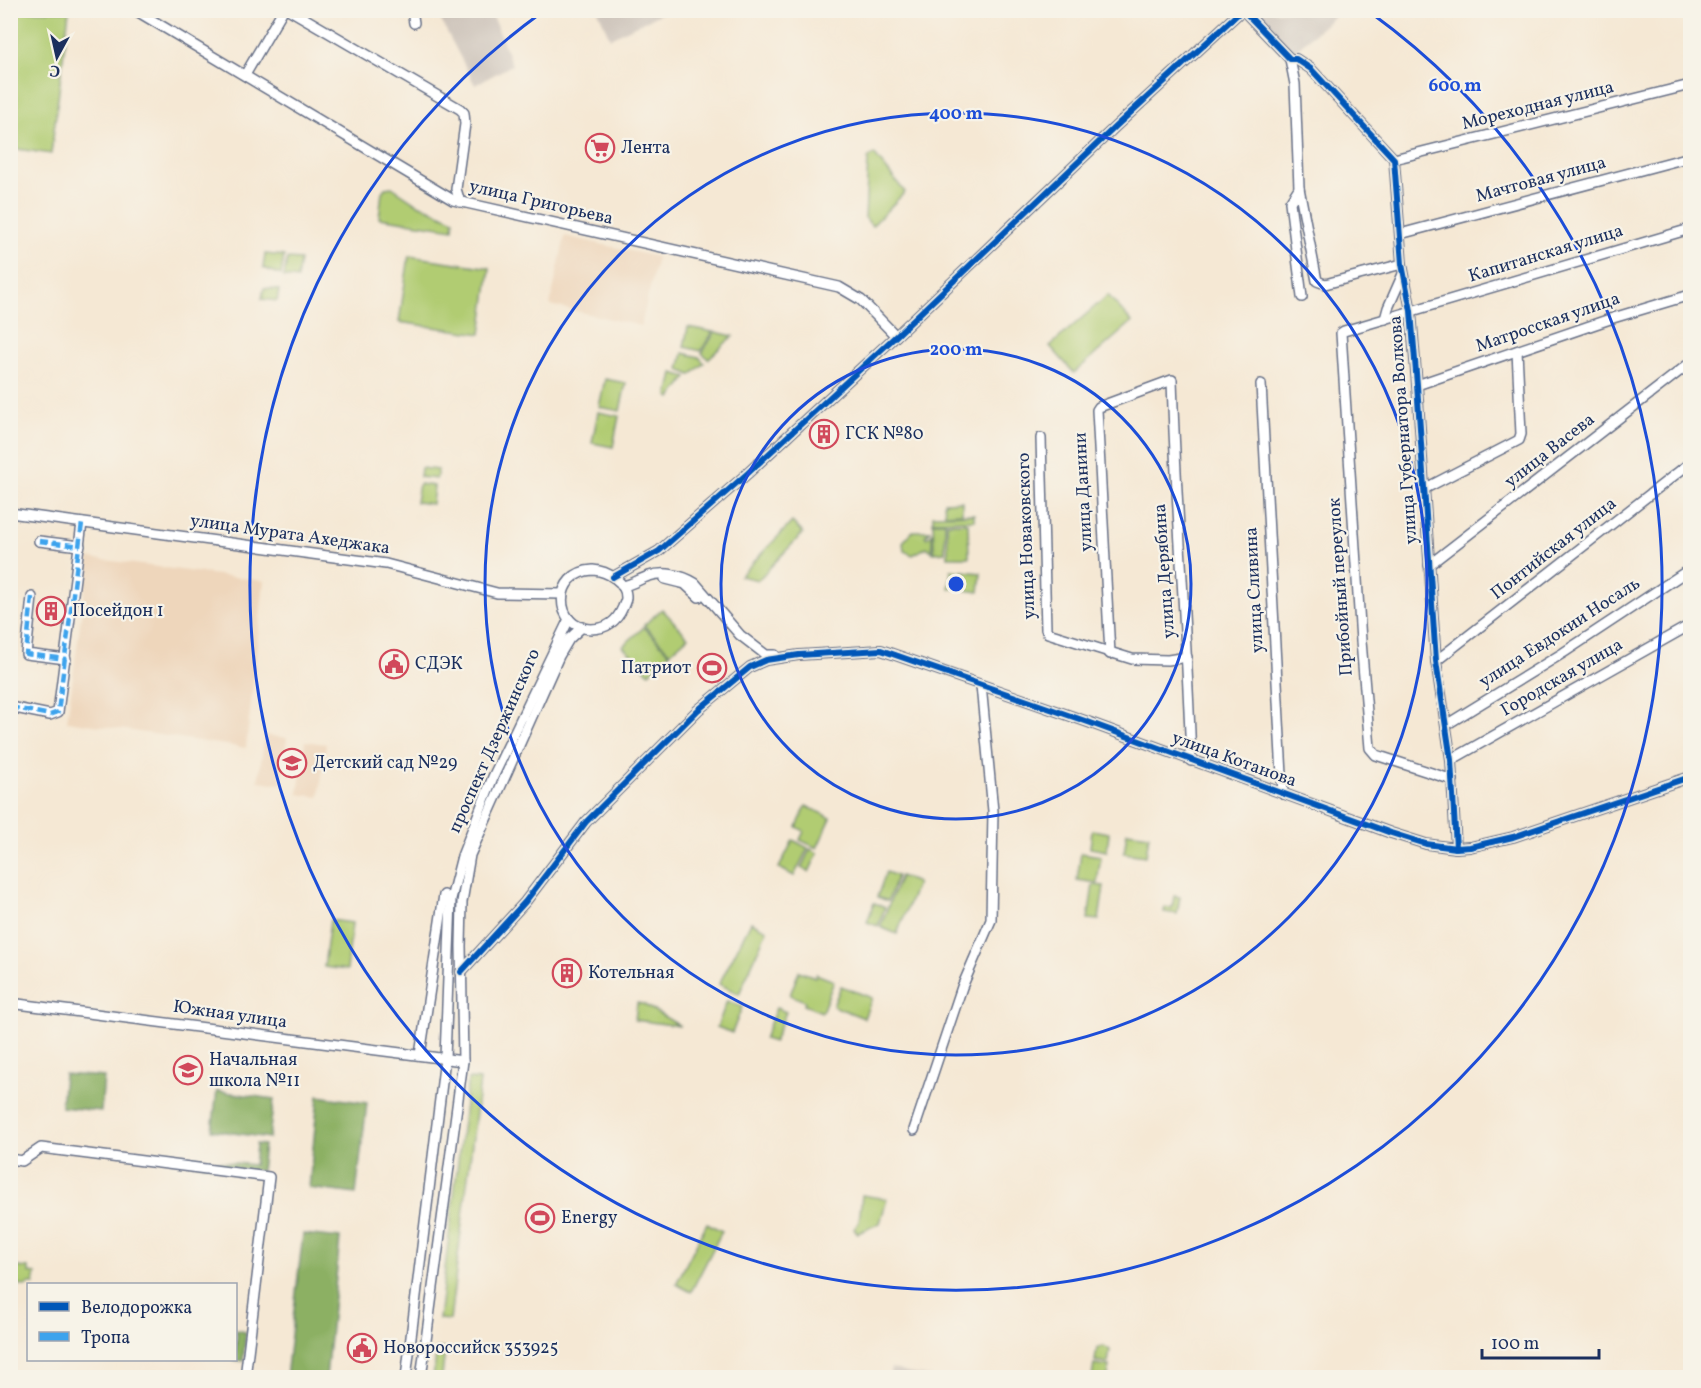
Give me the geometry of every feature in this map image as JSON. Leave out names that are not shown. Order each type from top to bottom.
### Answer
[{"type":"street","name":"улица Григорьева","points":[[135,10],[453,200],[839,287],[861,300],[896,336]]},
{"type":"street","points":[[245,75],[283,10]]},
{"type":"street","points":[[290,10],[464,113],[465,124],[456,189],[460,202]]},
{"type":"street","points":[[412,10],[414,22]]},
{"type":"street","points":[[613,577],[659,551],[739,480],[1243,10],[1289,58],[1295,84],[1299,188],[1317,281],[1325,284],[1403,268]]},
{"type":"street","points":[[1289,58],[1296,58],[1311,69],[1394,159]]},
{"type":"street","name":"Мореходная улица","points":[[1394,159],[1690,85]]},
{"type":"street","name":"Мачтовая улица","points":[[1400,234],[1690,157]]},
{"type":"street","name":"улица Губернатора Волкова","points":[[1394,159],[1403,268],[1411,311],[1436,661],[1451,760],[1456,848]]},
{"type":"street","points":[[1299,188],[1290,202],[1302,297]]},
{"type":"street","name":"Капитанская улица","points":[[1341,333],[1690,229]]},
{"type":"street","points":[[1386,319],[1403,268]]},
{"type":"street","name":"Матросская улица","points":[[1417,385],[1613,318],[1690,295]]},
{"type":"street","name":"Прибойный переулок","points":[[1341,333],[1360,641],[1370,748],[1376,754],[1453,780]]},
{"type":"street","points":[[1424,489],[1519,440],[1521,434],[1517,351]]},
{"type":"street","name":"улица Васева","points":[[1429,565],[1690,363]]},
{"type":"street","name":"улица Данини","points":[[1110,654],[1097,410],[1099,407],[1172,380]]},
{"type":"street","name":"улица Дерябина","points":[[1172,380],[1191,761]]},
{"type":"street","name":"улица Сливина","points":[[1261,384],[1267,534],[1279,699],[1283,794]]},
{"type":"street","name":"улица Новаковского","points":[[1041,438],[1048,633],[1110,654]]},
{"type":"street","name":"Понтийская улица","points":[[1436,661],[1690,463]]},
{"type":"street","name":"улица Мурата Ахеджака","points":[[10,513],[386,564],[497,593],[562,594]]},
{"type":"street","points":[[10,707],[50,715],[58,712],[82,523]]},
{"type":"street","points":[[39,541],[80,546]]},
{"type":"street","points":[[649,558],[651,570],[656,574]]},
{"type":"street","name":"улица Евдокии Носаль","points":[[1446,724],[1563,653],[1690,569]]},
{"type":"street","points":[[627,597],[622,586],[601,570],[579,573],[568,581],[562,594],[562,603],[569,619],[582,627],[604,628],[611,625],[620,614],[627,597],[646,581],[655,578],[670,579],[685,584],[695,591],[754,654],[766,660]]},
{"type":"street","points":[[622,586],[656,574],[679,575],[695,583],[740,635],[766,655],[827,649],[840,651]]},
{"type":"street","points":[[32,597],[26,654],[66,659]]},
{"type":"street","name":"проспект Дзержинского","points":[[406,1377],[445,1058],[451,899],[462,856],[493,777],[569,619]]},
{"type":"street","name":"Городская улица","points":[[1451,760],[1690,624]]},
{"type":"street","name":"проспект Дзержинского","points":[[422,1377],[463,1061],[462,902],[470,855],[559,657],[569,639],[582,627]]},
{"type":"street","name":"улица Котанова","points":[[766,660],[840,651],[881,650],[1426,844],[1456,848],[1513,837],[1690,777]]},
{"type":"street","points":[[750,667],[754,654]]},
{"type":"street","points":[[1110,654],[1132,659],[1168,660],[1187,657]]},
{"type":"street","points":[[461,972],[525,902],[586,822],[698,710],[750,667],[766,660]]},
{"type":"street","points":[[915,1130],[962,987],[991,920],[993,811],[981,685]]},
{"type":"street","points":[[420,1055],[444,895]]},
{"type":"street","points":[[461,957],[466,960],[474,957]]},
{"type":"street","name":"Южная улица","points":[[10,1003],[445,1058]]},
{"type":"street","points":[[445,1058],[463,1061]]},
{"type":"street","points":[[10,1159],[22,1161],[41,1148],[269,1177],[245,1377]]},
{"type":"shaded area","points":[[436,11],[491,11],[512,65],[475,85]]},
{"type":"shaded area","points":[[598,11],[666,11],[610,38]]},
{"type":"shaded area","points":[[1251,11],[1340,11],[1291,54]]},
{"type":"shaded area","points":[[565,236],[657,257],[641,326],[550,305]]},
{"type":"shaded area","points":[[89,558],[264,581],[246,748],[67,721]]},
{"type":"shaded area","name":"Детский сад №29","points":[[265,735],[287,738],[285,753],[303,756],[305,741],[326,744],[319,797],[298,794],[301,772],[283,769],[281,784],[258,781]]},
{"type":"shaded area","points":[[891,1368],[907,1373],[934,1377],[890,1377]]},
{"type":"green space","points":[[10,11],[69,11],[51,154],[11,148]]},
{"type":"green space","points":[[874,154],[905,192],[872,226],[865,218],[868,159]]},
{"type":"green space","points":[[392,187],[416,203],[454,220],[453,229],[379,218],[382,192],[385,188]]},
{"type":"green space","points":[[265,254],[284,256],[281,275],[263,268]]},
{"type":"green space","points":[[409,256],[490,268],[481,334],[399,322]]},
{"type":"green space","points":[[287,259],[300,260],[297,279],[284,277]]},
{"type":"green space","points":[[264,288],[279,290],[277,301],[262,299]]},
{"type":"green space","points":[[1108,295],[1132,322],[1074,373],[1050,346]]},
{"type":"green space","points":[[688,327],[713,332],[701,351],[684,347]]},
{"type":"green space","points":[[715,332],[733,336],[708,359],[702,353]]},
{"type":"green space","points":[[683,353],[699,357],[704,363],[691,375],[679,370]]},
{"type":"green space","points":[[673,373],[687,377],[671,398],[668,396]]},
{"type":"green space","points":[[605,379],[626,383],[620,411],[599,407]]},
{"type":"green space","points":[[598,412],[619,416],[613,447],[592,443]]},
{"type":"green space","points":[[421,468],[438,470],[436,479],[420,477]]},
{"type":"green space","points":[[419,484],[434,486],[432,504],[416,502]]},
{"type":"green space","points":[[962,501],[962,513],[945,514],[944,502]]},
{"type":"green space","points":[[974,514],[974,520],[933,521],[933,515]]},
{"type":"green space","points":[[792,522],[803,533],[758,580],[740,576]]},
{"type":"green space","points":[[933,522],[945,522],[945,552],[934,553]]},
{"type":"green space","points":[[947,523],[968,523],[969,557],[948,557]]},
{"type":"green space","points":[[913,531],[930,531],[925,536],[927,538],[932,533],[932,552],[927,547],[913,555],[904,551],[903,542]]},
{"type":"green space","points":[[951,570],[981,573],[979,592],[949,588]]},
{"type":"green space","points":[[662,609],[688,637],[670,653],[644,625]]},
{"type":"green space","points":[[644,627],[670,654],[649,673],[623,646]]},
{"type":"green space","points":[[806,806],[831,818],[817,848],[800,840],[804,831],[797,827]]},
{"type":"green space","points":[[1092,830],[1109,833],[1107,851],[1090,848]]},
{"type":"green space","points":[[1127,832],[1149,835],[1146,856],[1124,853]]},
{"type":"green space","points":[[793,840],[808,848],[794,876],[779,868]]},
{"type":"green space","points":[[810,849],[818,853],[809,872],[801,868]]},
{"type":"green space","points":[[1081,853],[1101,856],[1097,883],[1077,880]]},
{"type":"green space","points":[[886,872],[897,876],[888,901],[877,897]]},
{"type":"green space","points":[[900,876],[917,883],[897,934],[880,927]]},
{"type":"green space","points":[[1093,885],[1104,886],[1099,920],[1088,919]]},
{"type":"green space","points":[[1174,896],[1180,897],[1177,914],[1164,912],[1165,907],[1172,908]]},
{"type":"green space","points":[[874,903],[885,907],[878,926],[867,922]]},
{"type":"green space","points":[[330,920],[352,923],[347,970],[324,967]]},
{"type":"green space","points":[[751,922],[767,930],[739,994],[719,984]]},
{"type":"green space","points":[[799,971],[834,981],[822,1012],[804,1005],[805,1001],[790,995]]},
{"type":"green space","points":[[841,986],[872,998],[864,1018],[833,1006]]},
{"type":"green space","points":[[727,1001],[742,1007],[732,1033],[717,1027]]},
{"type":"green space","points":[[637,1003],[643,1004],[680,1026],[635,1020]]},
{"type":"green space","points":[[776,1008],[786,1012],[774,1042],[764,1039]]},
{"type":"green space","points":[[64,1074],[104,1077],[101,1111],[61,1107]]},
{"type":"green space","points":[[468,1079],[480,1080],[450,1320],[439,1319]]},
{"type":"green space","points":[[217,1091],[274,1099],[269,1138],[212,1130]]},
{"type":"green space","points":[[318,1096],[367,1103],[356,1194],[309,1188]]},
{"type":"green space","points":[[256,1144],[264,1145],[261,1171],[196,1164],[197,1159],[254,1165]]},
{"type":"green space","points":[[862,1195],[887,1199],[880,1223],[858,1233],[854,1229],[859,1222]]},
{"type":"green space","points":[[707,1223],[722,1231],[691,1292],[676,1284]]},
{"type":"green space","points":[[303,1234],[340,1238],[326,1377],[286,1377]]},
{"type":"green space","points":[[16,1267],[29,1268],[29,1273],[36,1274],[34,1283],[27,1283],[27,1286],[14,1285]]},
{"type":"green space","points":[[237,1330],[246,1332],[243,1361],[237,1360]]},
{"type":"green space","points":[[1104,1346],[1110,1350],[1108,1363],[1095,1361],[1097,1348]]},
{"type":"green space","points":[[437,1348],[445,1349],[442,1377],[433,1377]]},
{"type":"green space","points":[[1094,1364],[1109,1366],[1108,1377],[1092,1377]]},
{"type":"marked path","points":[[10,707],[50,715],[58,712],[82,523]]},
{"type":"marked path","points":[[39,541],[80,546]]},
{"type":"marked path","points":[[32,597],[26,654],[66,659]]},
{"type":"cycle path","points":[[613,577],[659,551],[748,473],[1242,10]]},
{"type":"cycle path","points":[[1243,10],[1290,59],[1296,59],[1311,69],[1394,159],[1402,264],[1411,311],[1436,661],[1451,760],[1456,848]]},
{"type":"cycle path","points":[[461,972],[525,902],[586,822],[698,710],[750,667],[766,660],[799,655],[881,650],[1088,722],[1391,833],[1426,844],[1456,848],[1513,837],[1690,777]]},
{"type":"place","name":"Лента","points":[[600,148]]},
{"type":"place","name":"ГСК №80","points":[[824,434]]},
{"type":"place","name":"Посейдон 1","points":[[51,611]]},
{"type":"place","name":"СДЭК","points":[[394,664]]},
{"type":"place","name":"Патриот","points":[[712,668]]},
{"type":"place","name":"Детский сад №29","points":[[292,763]]},
{"type":"place","name":"Котельная","points":[[567,973]]},
{"type":"place","name":"Начальная школа №11","points":[[188,1070]]},
{"type":"place","name":"Energy","points":[[540,1218]]},
{"type":"place","name":"Новороссийск 353925","points":[[362,1348]]}]
